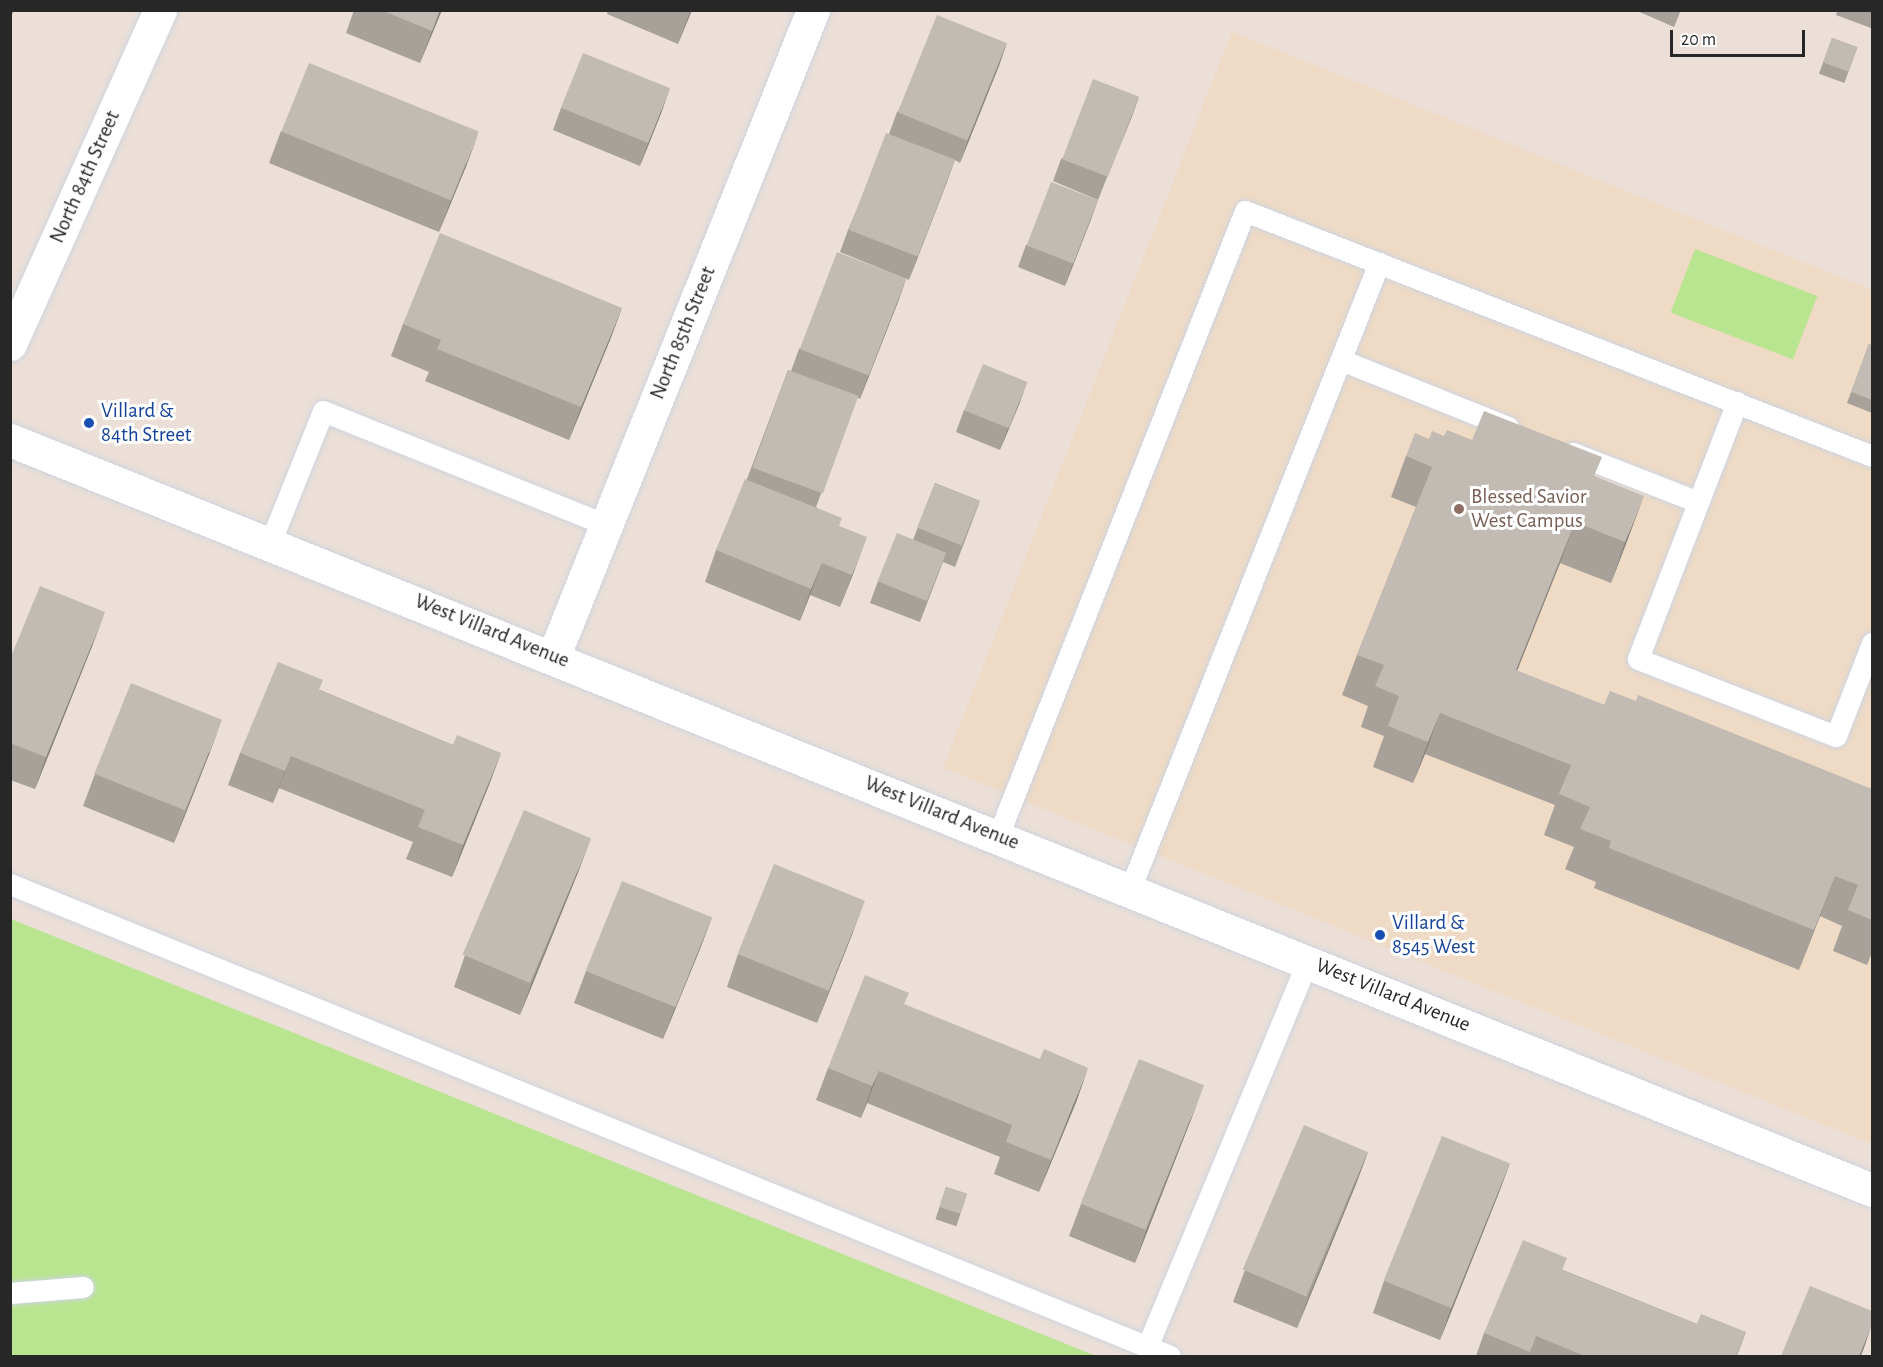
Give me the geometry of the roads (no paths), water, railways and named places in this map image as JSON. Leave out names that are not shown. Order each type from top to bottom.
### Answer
[{"type":"street","name":"North 84th Street","points":[[10,345],[160,10]]},
{"type":"street","name":"North 85th Street","points":[[554,656],[813,10]]},
{"type":"street","name":"West Villard Avenue","points":[[10,440],[554,656],[1872,1190]]},
{"type":"lane","points":[[998,836],[1245,211],[1872,456]]},
{"type":"lane","points":[[1130,889],[1379,263]]},
{"type":"lane","points":[[1341,360],[1530,436]]},
{"type":"lane","points":[[1737,402],[1638,659],[1836,736],[1872,643]]},
{"type":"lane","points":[[270,543],[323,411],[606,525]]},
{"type":"lane","points":[[1553,445],[1698,502]]},
{"type":"lane","points":[[10,884],[1170,1356]]},
{"type":"lane","points":[[1147,1347],[1308,961]]},
{"type":"lane","points":[[10,1293],[83,1287]]},
{"type":"place","name":"Villard & 84th Street","points":[[89,423]]},
{"type":"place","name":"Blessed Savior West Campus","points":[[1459,509]]},
{"type":"place","name":"Villard & 8545 West","points":[[1380,935]]}]
